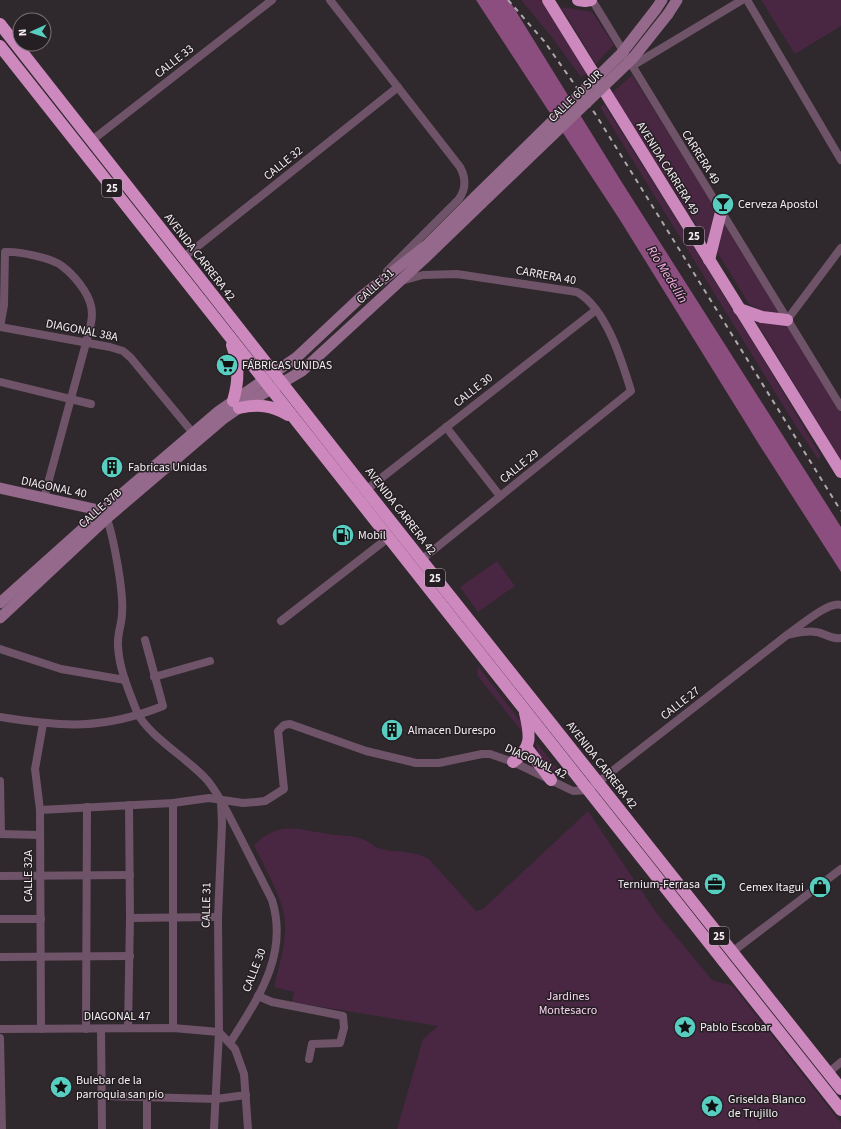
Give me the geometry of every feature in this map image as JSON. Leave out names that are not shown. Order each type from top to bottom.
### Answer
[{"type":"highway","name":"AVENIDA CARRERA 49","points":[[548,0],[841,472]]},
{"type":"highway","points":[[578,0],[585,2],[592,0]]},
{"type":"highway","name":"AVENIDA CARRERA 42","points":[[0,24],[401,535],[841,1089]]},
{"type":"highway","name":"25","points":[[0,46],[841,1110]]},
{"type":"highway","points":[[80,147],[121,178]]},
{"type":"highway","points":[[708,260],[721,212]]},
{"type":"highway","points":[[739,309],[762,317],[787,320]]},
{"type":"highway","points":[[224,330],[236,358],[238,371],[236,404],[266,405],[294,419]]},
{"type":"highway","points":[[362,505],[401,535]]},
{"type":"highway","points":[[513,762],[527,748],[529,733],[524,710]]},
{"type":"highway","points":[[527,748],[551,780]]},
{"type":"highway","points":[[781,1014],[796,1054]]},
{"type":"main road","name":"CALLE 60 SUR","points":[[479,199],[633,58],[668,14],[677,0]]},
{"type":"main road","name":"CALLE 60 SUR","points":[[479,199],[621,54],[659,4]]},
{"type":"main road","name":"CALLE 31","points":[[278,378],[302,371],[396,283],[479,199]]},
{"type":"main road","name":"CALLE 31","points":[[278,378],[297,357],[362,296],[428,244],[479,199]]},
{"type":"main road","name":"CALLE 37B","points":[[0,618],[105,514],[193,433],[278,378]]},
{"type":"main road","name":"CALLE 37B","points":[[0,603],[236,404]]},
{"type":"main road","name":"DIAGONAL 40","points":[[0,488],[105,514]]},
{"type":"street","name":"CALLE 33","points":[[92,141],[272,0]]},
{"type":"street","points":[[330,0],[398,87]]},
{"type":"street","name":"CARRERA 49","points":[[592,0],[841,407]]},
{"type":"street","points":[[632,66],[742,0]]},
{"type":"street","points":[[747,0],[841,160]]},
{"type":"street","name":"CALLE 31","points":[[362,296],[463,194],[465,181],[460,167],[398,87]]},
{"type":"street","name":"CALLE 32","points":[[184,258],[398,87]]},
{"type":"street","points":[[787,320],[841,248]]},
{"type":"street","points":[[0,327],[4,305],[5,252],[33,256],[61,265],[88,296],[92,306],[92,318],[86,343],[44,498]]},
{"type":"street","name":"CARRERA 40","points":[[396,283],[423,276],[463,274],[570,290],[582,294],[596,310],[614,343],[631,391]]},
{"type":"street","name":"CALLE 30","points":[[366,490],[596,310]]},
{"type":"street","name":"DIAGONAL 38A","points":[[0,327],[123,351],[193,433]]},
{"type":"street","points":[[0,382],[91,404]]},
{"type":"street","name":"CALLE 29","points":[[421,560],[631,391]]},
{"type":"street","points":[[446,427],[500,496]]},
{"type":"street","points":[[105,514],[122,596],[122,613],[118,643],[125,680],[138,715],[153,732],[200,772],[220,799]]},
{"type":"street","points":[[281,621],[388,538]]},
{"type":"street","name":"CALLE 27","points":[[588,790],[787,635],[832,604],[841,605]]},
{"type":"street","name":"CALLE 27","points":[[787,635],[816,631],[840,640]]},
{"type":"street","points":[[0,717],[43,724],[87,726],[138,715],[163,706],[145,640]]},
{"type":"street","points":[[0,650],[61,669],[125,680]]},
{"type":"street","points":[[154,677],[210,661]]},
{"type":"street","name":"CALLE 32A","points":[[41,1029],[40,810],[35,769],[43,724]]},
{"type":"street","name":"DIAGONAL 42","points":[[220,799],[243,803],[265,801],[284,789],[278,731],[284,725],[288,724],[312,731],[366,751],[416,763],[439,763],[482,754],[499,756],[573,791],[588,790]]},
{"type":"street","points":[[1,781],[0,834],[40,835]]},
{"type":"street","points":[[40,810],[87,806],[173,803],[208,798],[220,799]]},
{"type":"street","name":"CALLE 31","points":[[214,1129],[219,1032],[218,917],[222,824],[220,799]]},
{"type":"street","name":"CALLE 30","points":[[220,799],[272,900],[276,914],[278,939],[274,960],[258,996],[230,1043]]},
{"type":"street","points":[[173,803],[173,1028]]},
{"type":"street","points":[[128,1028],[130,956],[129,805]]},
{"type":"street","points":[[86,1029],[87,806]]},
{"type":"street","points":[[732,952],[841,869]]},
{"type":"street","points":[[0,876],[130,875]]},
{"type":"street","points":[[130,918],[218,917]]},
{"type":"street","points":[[0,919],[40,919]]},
{"type":"street","points":[[0,957],[130,956]]},
{"type":"street","points":[[258,996],[272,1002],[343,1016],[344,1028],[340,1043],[312,1044],[309,1059]]},
{"type":"street","name":"DIAGONAL 47","points":[[0,1029],[173,1028],[219,1032]]},
{"type":"street","points":[[101,1029],[103,1096],[102,1129]]},
{"type":"street","points":[[219,1032],[230,1043],[238,1056],[244,1074],[248,1129]]},
{"type":"street","points":[[0,1038],[0,1095],[2,1129]]},
{"type":"street","points":[[828,1073],[841,1062]]},
{"type":"street","points":[[103,1096],[216,1099],[246,1095]]},
{"type":"street","points":[[147,1097],[147,1129]]},
{"type":"green space","points":[[521,0],[541,0],[587,73],[581,77],[551,36]]},
{"type":"green space","points":[[761,0],[841,0],[841,26],[795,54]]},
{"type":"green space","points":[[561,7],[592,12],[614,45],[596,64]]},
{"type":"green space","points":[[632,75],[715,208],[708,243],[612,93]]},
{"type":"green space","points":[[604,104],[761,355],[821,456],[818,459],[797,428],[600,107]]},
{"type":"green space","points":[[722,221],[779,313],[764,311],[749,304],[716,250]]},
{"type":"green space","points":[[756,321],[786,324],[841,413],[841,461]]},
{"type":"green space","points":[[497,561],[515,586],[478,612],[460,587]]},
{"type":"green space","points":[[478,666],[521,722],[522,732],[477,675]]},
{"type":"green space","points":[[535,741],[562,774],[557,778],[539,756]]},
{"type":"green space","name":"Jardines Montesacro","points":[[588,811],[655,911],[712,980],[733,986],[841,1123],[841,1129],[397,1129],[423,1039],[438,1026],[292,1002],[294,992],[274,987],[282,955],[285,931],[284,915],[278,895],[254,845],[272,832],[289,828],[354,837],[365,840],[381,849],[423,856],[429,859],[476,911],[483,909]]},
{"type":"water","name":"Río Medellín","points":[[476,0],[509,0],[621,181],[841,527],[841,572],[760,446],[620,220]]},
{"type":"railway","points":[[508,0],[544,41],[596,115],[841,511]]},
{"type":"place","name":"Cerveza Apostol","points":[[723,204]]},
{"type":"place","name":"FÁBRICAS UNIDAS","points":[[227,365]]},
{"type":"place","name":"Fabricas Unidas","points":[[112,467]]},
{"type":"place","name":"Mobil","points":[[343,535]]},
{"type":"place","name":"Almacen Durespo","points":[[392,730]]},
{"type":"place","name":"Ternium-Ferrasa","points":[[715,884]]},
{"type":"place","name":"Cemex Itagui","points":[[820,887]]},
{"type":"place","name":"Pablo Escobar","points":[[685,1027]]},
{"type":"place","name":"Bulebar de la parroquia san pio","points":[[61,1087]]},
{"type":"place","name":"Griselda Blanco de Trujillo","points":[[712,1106]]}]
